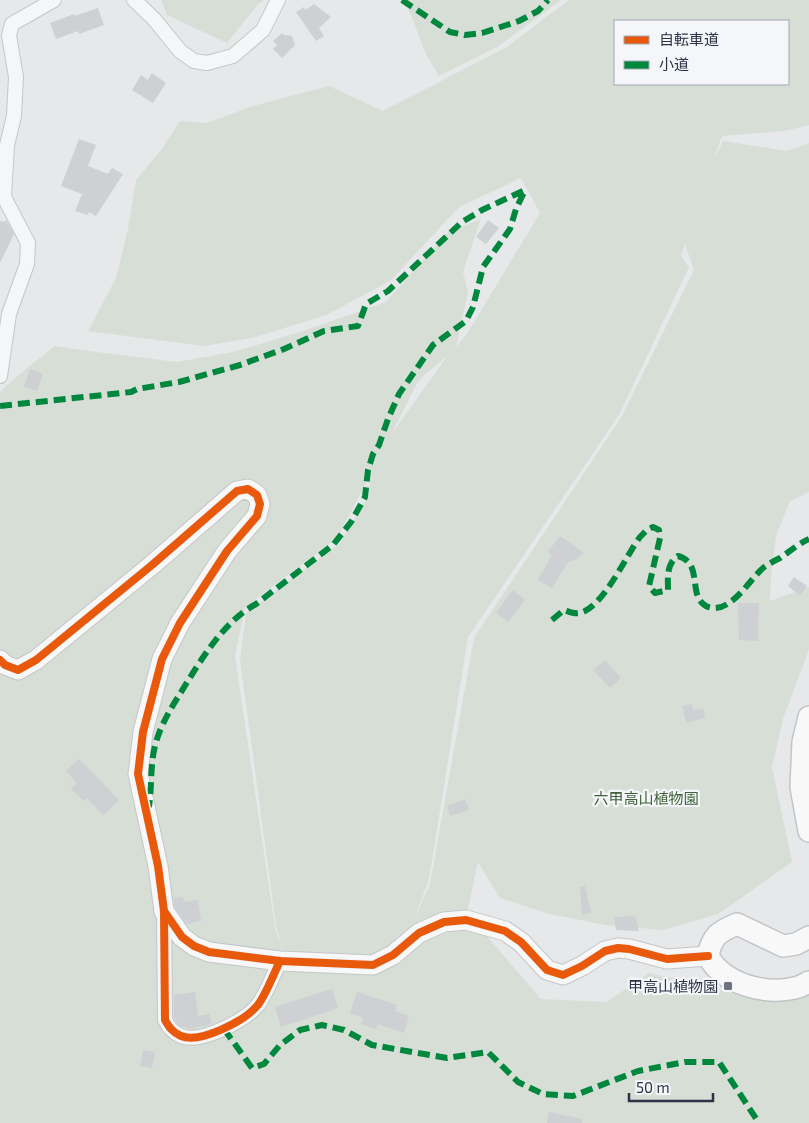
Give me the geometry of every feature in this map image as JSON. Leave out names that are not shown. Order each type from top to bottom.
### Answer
[{"type":"main road","points":[[809,717],[803,742],[801,787],[809,830]]},
{"type":"main road","points":[[809,937],[796,944],[783,946],[737,924],[722,930],[711,942],[708,956],[713,965],[730,979],[768,991],[796,988],[809,982]]},
{"type":"street","points":[[0,376],[9,314],[27,264],[28,243],[2,200],[7,145],[14,116],[16,77],[9,34],[12,24],[54,0]]},
{"type":"street","points":[[134,0],[180,51],[194,61],[207,63],[233,56],[263,30],[278,0]]},
{"type":"street","points":[[0,660],[5,665],[18,670],[36,660],[238,491],[248,489],[256,496],[260,504],[257,516],[227,551],[180,623],[162,659],[143,732],[138,774],[158,866],[164,911],[165,1020],[171,1030],[183,1037],[203,1036],[224,1029],[243,1018],[258,1005],[280,961]]},
{"type":"street","points":[[164,911],[182,936],[194,946],[209,952],[280,961],[373,965],[393,955],[419,933],[444,922],[466,920],[505,931],[521,942],[547,970],[563,975],[582,966],[605,951],[618,948],[667,959],[708,956]]},
{"type":"green space","points":[[161,0],[264,0],[258,4],[227,43],[167,15]]},
{"type":"green space","points":[[405,0],[561,0],[497,47],[439,76],[426,54]]},
{"type":"green space","name":"六甲高山植物園","points":[[569,0],[809,0],[809,125],[784,131],[722,136],[714,159],[723,141],[787,151],[809,143],[809,492],[790,501],[776,536],[770,601],[809,587],[809,649],[783,719],[772,767],[792,862],[718,914],[663,930],[606,925],[549,914],[500,898],[478,862],[467,913],[541,999],[607,1002],[649,973],[760,1001],[805,976],[809,969],[809,1123],[0,1123],[0,392],[55,346],[177,362],[233,352],[306,330],[386,302],[448,232],[481,219],[463,272],[468,292],[456,347],[467,334],[540,213],[521,178],[459,207],[390,281],[326,315],[256,337],[204,346],[88,331],[116,278],[128,229],[136,180],[162,149],[180,121],[207,123],[253,106],[329,86],[383,111],[507,47]],"holes":[[[685,244],[694,270],[622,416],[474,638],[430,884],[414,920],[429,879],[468,637],[619,415],[689,267],[681,255]],[[448,355],[391,435],[418,381]],[[370,476],[369,495],[340,543],[246,613],[240,660],[276,925],[283,952],[275,928],[235,656],[245,607],[337,538]]]},
{"type":"building","points":[[314,4],[331,17],[319,28],[324,36],[316,41],[296,12],[304,7],[305,10]]},
{"type":"building","points":[[98,8],[104,25],[79,34],[78,31],[56,39],[50,23]]},
{"type":"building","points":[[282,33],[292,36],[295,45],[282,58],[273,49],[277,45],[273,41]]},
{"type":"building","points":[[152,73],[166,83],[153,103],[132,90],[141,75],[148,80]]},
{"type":"building","points":[[79,139],[96,145],[88,166],[108,174],[112,168],[123,174],[96,216],[89,212],[88,215],[75,211],[82,194],[61,186]]},
{"type":"building","points":[[6,220],[14,234],[0,263],[0,221],[4,222]]},
{"type":"building","points":[[488,220],[499,228],[486,244],[476,237]]},
{"type":"building","points":[[30,369],[43,374],[37,391],[24,387]]},
{"type":"building","points":[[560,536],[584,553],[568,562],[552,588],[538,580],[552,555],[548,552]]},
{"type":"building","points":[[794,577],[807,586],[800,596],[788,586]]},
{"type":"building","points":[[513,590],[525,600],[508,622],[496,613]]},
{"type":"building","points":[[738,603],[759,603],[758,641],[739,640]]},
{"type":"building","points":[[605,660],[621,678],[610,688],[593,670]]},
{"type":"building","points":[[692,704],[693,710],[703,709],[705,718],[686,723],[682,706]]},
{"type":"building","points":[[79,759],[119,800],[103,815],[87,798],[84,801],[71,789],[77,783],[66,771]]},
{"type":"building","points":[[465,799],[469,810],[450,816],[447,806]]},
{"type":"building","points":[[585,886],[591,913],[582,915],[580,887]]},
{"type":"building","points":[[183,897],[184,902],[198,900],[201,921],[186,924],[175,907],[174,898]]},
{"type":"building","points":[[635,916],[639,931],[616,930],[614,917]]},
{"type":"building","points":[[332,989],[338,1008],[281,1027],[275,1007]]},
{"type":"building","points":[[195,992],[198,1016],[210,1014],[211,1024],[190,1029],[180,1026],[174,1018],[174,995]]},
{"type":"building","points":[[357,992],[397,1005],[395,1011],[409,1016],[404,1033],[378,1024],[376,1029],[361,1024],[364,1018],[350,1013]]},
{"type":"building","points":[[143,1050],[155,1052],[152,1068],[140,1066]]},
{"type":"building","points":[[549,1112],[582,1119],[582,1123],[547,1123]]},
{"type":"marked path","points":[[402,0],[450,32],[465,35],[482,33],[519,21],[538,11],[548,0]]},
{"type":"marked path","points":[[0,406],[131,392],[137,389],[179,382],[240,365],[284,349],[324,331],[358,326],[366,304],[388,291],[462,222],[482,210],[525,190],[516,209],[510,229],[483,267],[473,307],[466,321],[433,345],[399,394],[379,445],[373,454],[368,470],[365,497],[351,522],[333,545],[245,611],[225,629],[208,650],[177,699],[164,721],[155,746],[152,761],[149,807]]},
{"type":"marked path","points":[[552,620],[564,610],[578,613],[591,607],[607,589],[640,537],[653,527],[659,530],[660,538],[649,586],[655,593],[668,590],[668,576],[671,563],[678,556],[691,565],[700,601],[706,606],[714,608],[730,602],[738,596],[763,568],[809,539]]},
{"type":"marked path","points":[[224,1029],[252,1068],[264,1064],[280,1045],[300,1030],[322,1025],[344,1030],[372,1045],[447,1058],[488,1052],[518,1082],[543,1094],[573,1096],[638,1071],[685,1062],[719,1062],[759,1123]]},
{"type":"cycle path","points":[[0,660],[5,665],[18,670],[36,660],[152,565],[237,491],[248,489],[257,495],[260,504],[257,516],[227,551],[180,623],[162,659],[143,732],[138,774],[158,866],[164,911],[165,1020],[169,1027],[181,1036],[189,1038],[210,1034],[232,1024],[257,1006],[280,961]]},
{"type":"cycle path","points":[[164,911],[182,937],[194,946],[209,952],[280,961],[373,965],[393,955],[419,933],[444,922],[466,920],[505,931],[521,942],[547,970],[563,975],[582,966],[605,951],[618,948],[667,959],[708,956]]},
{"type":"place","name":"甲高山植物園","points":[[728,986]]}]
